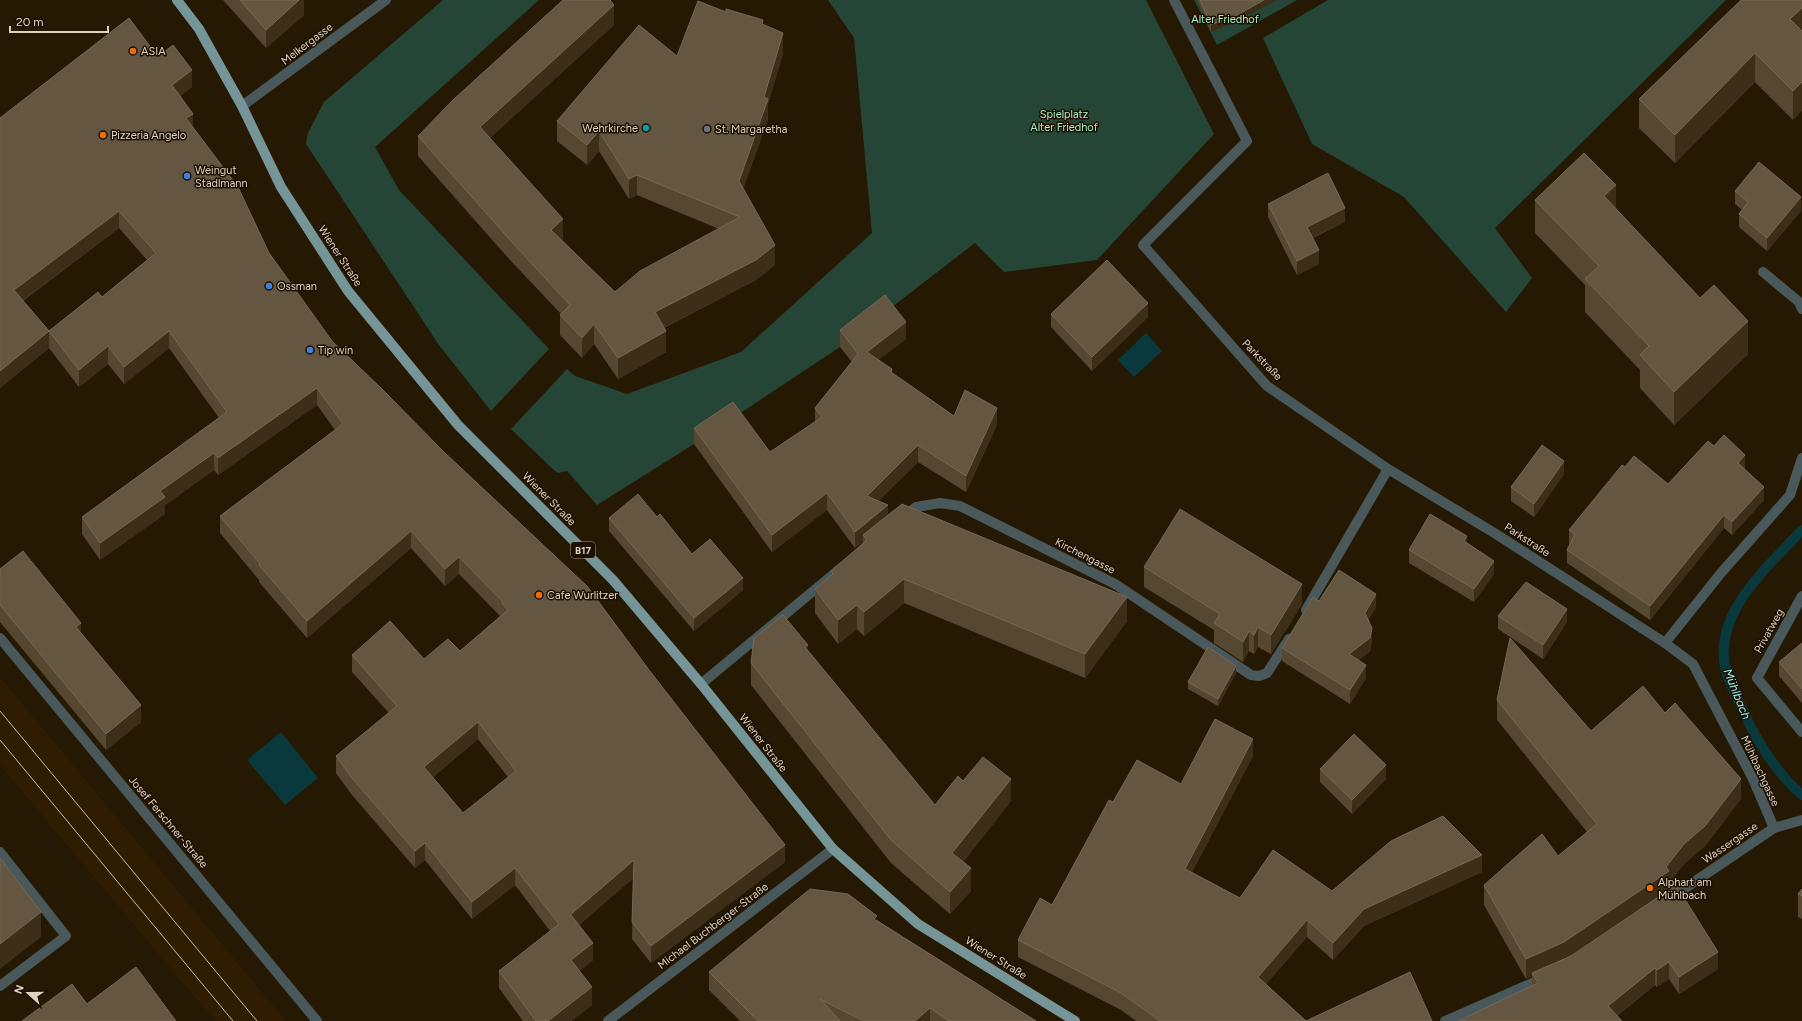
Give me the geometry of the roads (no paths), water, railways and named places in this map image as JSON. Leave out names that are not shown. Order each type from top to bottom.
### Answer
[{"type":"main road","name":"Wiener Straße","points":[[177,0],[199,30],[242,106],[281,187],[348,291],[458,424],[614,580],[701,684],[833,850],[918,924],[1075,1021]]},
{"type":"street","name":"Melkergasse","points":[[242,106],[386,0]]},
{"type":"street","name":"Parkstraße","points":[[1174,0],[1247,141],[1143,245],[1267,386],[1388,469],[1496,534],[1665,643]]},
{"type":"street","points":[[1763,272],[1799,302],[1802,308]]},
{"type":"street","points":[[1665,643],[1721,573],[1790,495],[1802,458]]},
{"type":"street","points":[[1300,620],[1333,566],[1388,469]]},
{"type":"street","name":"Kirchengasse","points":[[897,522],[916,507],[940,503],[960,506],[1116,584],[1251,675],[1259,676],[1267,673],[1292,633]]},
{"type":"street","points":[[701,684],[848,562]]},
{"type":"street","name":"Privatweg","points":[[1802,596],[1757,678],[1802,732]]},
{"type":"street","name":"Josef Ferschner-Straße","points":[[0,638],[317,1021]]},
{"type":"street","name":"Mühlbachgasse","points":[[1665,643],[1693,664],[1754,779],[1774,828]]},
{"type":"street","name":"Wassergasse","points":[[1658,906],[1774,828],[1802,820]]},
{"type":"street","name":"Michael Buchberger-Straße","points":[[609,1021],[833,850]]},
{"type":"street","points":[[0,852],[66,936],[0,986]]},
{"type":"street","points":[[1445,1021],[1553,974]]},
{"type":"water","points":[[1146,333],[1162,351],[1134,377],[1118,360]]},
{"type":"water","points":[[281,732],[318,778],[285,805],[247,760]]},
{"type":"waterway","name":"Mühlbach","points":[[1802,530],[1759,576],[1734,611],[1727,630],[1724,650],[1726,671],[1748,722],[1776,767],[1802,795]]},
{"type":"tram line","points":[[0,711],[257,1021]]},
{"type":"tram line","points":[[0,740],[233,1021]]},
{"type":"place","name":"ASIA","points":[[133,51]]},
{"type":"place","name":"Wehrkirche","points":[[646,128]]},
{"type":"place","name":"St. Margaretha","points":[[707,129]]},
{"type":"place","name":"Pizzeria Angelo","points":[[103,135]]},
{"type":"place","name":"Weingut Stadlmann","points":[[187,176]]},
{"type":"place","name":"Ossman","points":[[269,286]]},
{"type":"place","name":"Tip win","points":[[310,350]]},
{"type":"place","name":"Cafe Wurlitzer","points":[[539,595]]},
{"type":"place","name":"Alphart am Mühlbach","points":[[1650,888]]},
{"type":"park label","name":"Alter Friedhof","points":[[1225,19]]},
{"type":"park label","name":"Spielplatz Alter Friedhof","points":[[1064,120]]}]
